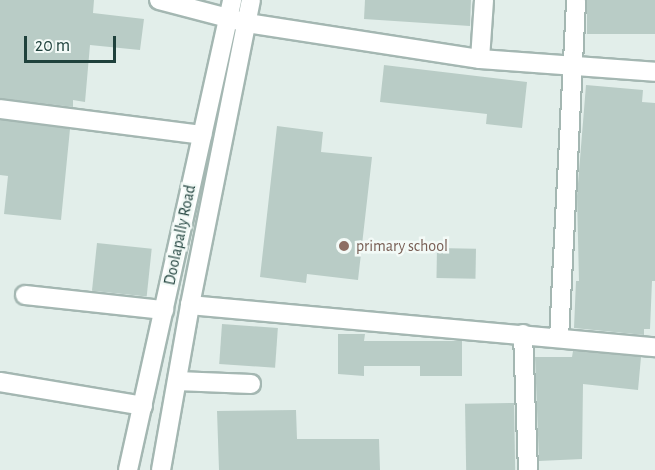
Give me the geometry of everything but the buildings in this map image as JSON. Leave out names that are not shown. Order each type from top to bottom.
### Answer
[{"type":"street","points":[[159,0],[230,9],[247,23],[480,59],[655,72]]},
{"type":"street","name":"Doolapally Road","points":[[161,470],[190,305],[251,0]]},
{"type":"street","points":[[480,59],[484,0]]},
{"type":"street","points":[[559,338],[576,0]]},
{"type":"street","name":"Doolapally Road","points":[[128,470],[230,9]]},
{"type":"street","points":[[0,109],[202,135]]},
{"type":"street","points":[[25,295],[164,310]]},
{"type":"street","points":[[190,305],[655,347]]},
{"type":"street","points":[[523,334],[528,470]]},
{"type":"street","points":[[177,381],[251,384]]},
{"type":"street","points":[[0,382],[143,406]]},
{"type":"place","name":"primary school","points":[[344,246]]}]
